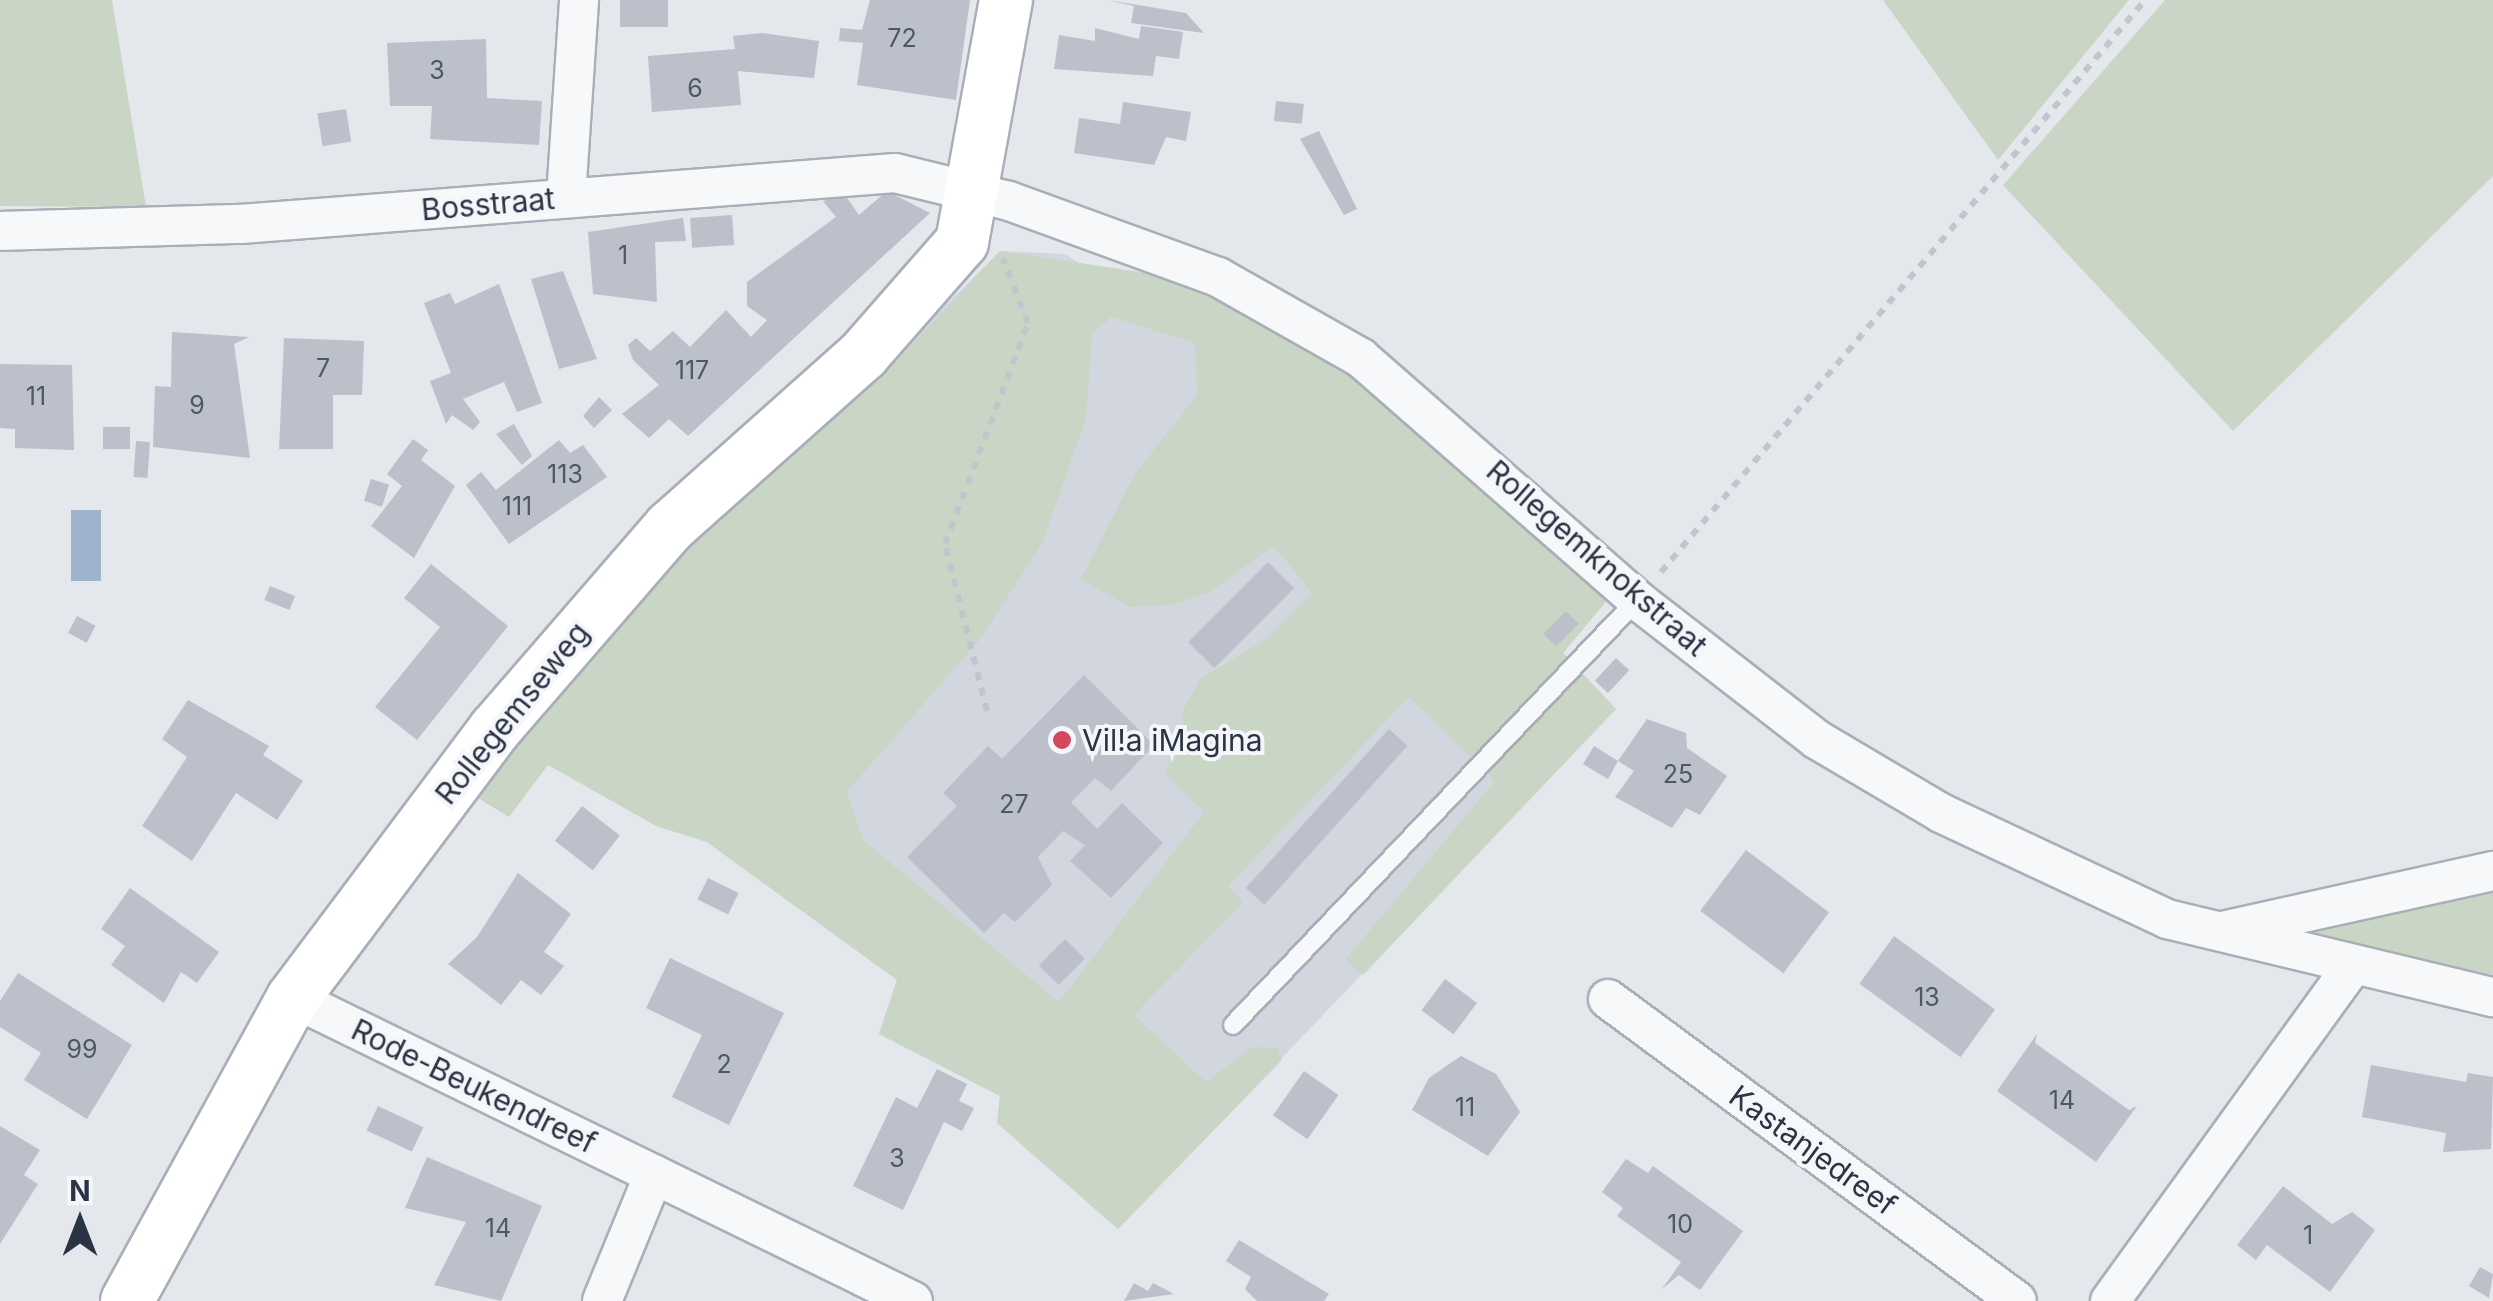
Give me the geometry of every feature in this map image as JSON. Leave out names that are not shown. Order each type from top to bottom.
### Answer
[{"type":"street","points":[[566,198],[579,0]]},
{"type":"street","points":[[972,206],[1006,0]]},
{"type":"street","name":"Bosstraat","points":[[0,231],[241,224],[895,173],[972,206]]},
{"type":"street","name":"Rollegemknokstraat","points":[[972,206],[1218,277],[1315,328],[1394,380],[1637,600],[1816,739],[1941,813],[2064,878],[2218,932],[2493,997]]},
{"type":"street","name":"Rollegemseweg","points":[[128,1301],[293,998],[588,620],[670,527],[863,355],[972,206]]},
{"type":"street","points":[[2218,932],[2493,870]]},
{"type":"street","points":[[2128,1295],[2353,965]]},
{"type":"street","name":"Rode-Beukendreef","points":[[293,998],[913,1301]]},
{"type":"street","name":"Kastanjedreef","points":[[1608,999],[2018,1301]]},
{"type":"street","points":[[602,1301],[654,1174]]},
{"type":"lane","points":[[1233,1026],[1637,600]]},
{"type":"path","points":[[1637,600],[2145,0]]},
{"type":"path","points":[[972,206],[1000,251],[1028,323],[945,544],[987,711]]},
{"type":"shaded area","name":"Vil!a iMagina","points":[[1000,251],[1065,254],[1609,598],[1563,653],[1616,709],[1118,1229],[997,1123],[1000,1096],[879,1034],[897,980],[707,842],[656,826],[856,394]]},
{"type":"green space","points":[[0,0],[112,0],[146,207],[0,206]]},
{"type":"green space","points":[[1883,0],[2129,0],[1998,160]]},
{"type":"green space","points":[[2165,0],[2493,0],[2493,176],[2233,431],[2003,185]]},
{"type":"green space","name":"Vil!a iMagina","points":[[1000,251],[1206,282],[1321,342],[1609,598],[1563,653],[1616,709],[1363,975],[1345,960],[1495,781],[1409,697],[1228,886],[1243,902],[1134,1015],[1206,1082],[1252,1047],[1278,1048],[1282,1060],[1118,1229],[997,1123],[1000,1096],[879,1034],[897,980],[707,842],[656,826],[548,765],[509,817],[473,795],[526,715],[739,489],[903,354]],"holes":[[[1111,317],[1195,343],[1197,395],[1134,475],[1081,579],[1130,607],[1171,605],[1209,592],[1274,546],[1312,593],[1265,640],[1200,679],[1182,712],[1185,740],[1165,774],[1204,812],[1059,1002],[863,840],[847,792],[980,639],[1042,544],[1086,418],[1092,334]]]},
{"type":"green space","points":[[2493,882],[2493,975],[2301,933],[2314,916]]},
{"type":"water","points":[[71,510],[101,510],[101,581],[71,581]]},
{"type":"building","points":[[620,0],[668,0],[668,27],[620,27]]},
{"type":"building","points":[[870,0],[970,0],[956,100],[857,85],[863,43],[839,41],[840,28],[862,30]]},
{"type":"building","points":[[1108,0],[1186,13],[1204,33],[1131,23],[1134,6]]},
{"type":"building","points":[[1141,26],[1183,32],[1179,59],[1156,56],[1153,76],[1054,69],[1059,35],[1095,41],[1095,28],[1139,39]]},
{"type":"building","points":[[762,33],[819,41],[814,78],[738,71],[741,105],[652,112],[648,56],[735,49],[733,36]]},
{"type":"building","points":[[486,39],[487,98],[542,101],[539,145],[430,139],[432,106],[390,106],[387,43]]},
{"type":"building","points":[[1276,101],[1304,104],[1302,124],[1274,121]]},
{"type":"building","points":[[1123,102],[1191,112],[1186,141],[1166,137],[1154,165],[1074,153],[1079,118],[1120,124]]},
{"type":"building","points":[[346,109],[351,142],[323,146],[317,114]]},
{"type":"building","points":[[1319,131],[1357,209],[1344,215],[1300,139]]},
{"type":"building","points":[[887,191],[930,213],[688,436],[669,419],[649,438],[622,414],[659,385],[633,360],[628,345],[636,338],[650,351],[673,331],[690,347],[726,310],[751,337],[767,320],[747,306],[747,282],[836,217],[823,201],[845,195],[859,215]]},
{"type":"building","points":[[732,215],[734,245],[692,248],[690,218]]},
{"type":"building","points":[[683,218],[686,241],[655,242],[657,302],[593,294],[588,232]]},
{"type":"building","points":[[563,271],[597,359],[559,369],[531,279]]},
{"type":"building","points":[[499,284],[542,403],[517,412],[504,382],[463,399],[480,422],[473,430],[452,415],[446,424],[430,381],[451,373],[424,303],[450,293],[455,304]]},
{"type":"building","points":[[172,332],[249,337],[234,344],[250,458],[153,447],[155,386],[171,387]]},
{"type":"building","points":[[284,338],[364,341],[362,395],[333,395],[333,449],[279,449]]},
{"type":"building","points":[[0,364],[72,365],[74,450],[15,448],[15,429],[0,428]]},
{"type":"building","points":[[599,397],[612,410],[594,428],[583,416]]},
{"type":"building","points":[[514,424],[532,456],[522,465],[496,434]]},
{"type":"building","points":[[103,427],[130,427],[130,449],[103,449]]},
{"type":"building","points":[[413,439],[428,450],[421,460],[455,486],[414,558],[371,526],[402,486],[387,474]]},
{"type":"building","points":[[559,440],[570,453],[583,445],[607,477],[509,544],[466,485],[481,472],[496,490]]},
{"type":"building","points":[[136,441],[150,442],[147,478],[133,477]]},
{"type":"building","points":[[371,479],[389,485],[382,507],[364,501]]},
{"type":"building","points":[[1268,562],[1294,588],[1214,668],[1188,642]]},
{"type":"building","points":[[431,564],[508,626],[417,740],[375,707],[440,627],[404,598]]},
{"type":"building","points":[[270,586],[295,596],[289,610],[264,600]]},
{"type":"building","points":[[1566,611],[1579,624],[1556,646],[1543,634]]},
{"type":"building","points":[[77,616],[96,626],[87,643],[68,633]]},
{"type":"building","points":[[1616,658],[1629,670],[1608,693],[1595,681]]},
{"type":"building","points":[[1084,675],[1154,745],[1111,791],[1095,778],[1071,802],[1097,829],[1122,803],[1163,843],[1111,898],[1070,861],[1085,845],[1063,831],[1038,857],[1052,885],[1015,922],[1004,913],[984,933],[907,857],[957,806],[943,793],[988,746],[1002,759]]},
{"type":"building","points":[[188,700],[269,746],[263,755],[303,781],[277,820],[236,793],[192,861],[142,826],[187,757],[162,739]]},
{"type":"building","points":[[1647,719],[1686,733],[1687,748],[1727,776],[1700,815],[1686,808],[1672,828],[1615,797],[1634,771],[1618,761]]},
{"type":"building","points":[[1389,729],[1408,746],[1264,905],[1246,888]]},
{"type":"building","points":[[1594,746],[1618,761],[1608,779],[1583,764]]},
{"type":"building","points":[[582,806],[620,836],[593,870],[555,841]]},
{"type":"building","points":[[1746,850],[1829,913],[1783,973],[1700,911]]},
{"type":"building","points":[[518,873],[571,914],[544,952],[564,966],[541,995],[521,980],[501,1005],[448,964],[477,937]]},
{"type":"building","points":[[708,878],[739,893],[728,914],[697,900]]},
{"type":"building","points":[[130,888],[219,952],[197,983],[181,972],[164,1003],[111,965],[125,946],[101,929]]},
{"type":"building","points":[[1894,936],[1995,1009],[1960,1057],[1859,984]]},
{"type":"building","points":[[1065,939],[1085,959],[1059,985],[1039,965]]},
{"type":"building","points":[[670,958],[784,1013],[729,1125],[672,1097],[702,1035],[646,1008]]},
{"type":"building","points":[[18,973],[132,1045],[87,1119],[24,1080],[41,1053],[0,1027],[0,1001]]},
{"type":"building","points":[[1445,979],[1477,1003],[1453,1034],[1422,1010]]},
{"type":"building","points":[[2037,1034],[2035,1043],[2129,1110],[2137,1106],[2096,1162],[1997,1091]]},
{"type":"building","points":[[1461,1056],[1496,1074],[1520,1112],[1488,1156],[1412,1110],[1429,1078]]},
{"type":"building","points":[[2371,1065],[2466,1082],[2468,1073],[2493,1077],[2491,1149],[2443,1152],[2446,1133],[2362,1117]]},
{"type":"building","points":[[937,1069],[967,1084],[959,1101],[974,1108],[962,1131],[944,1122],[903,1210],[853,1186],[896,1097],[917,1108]]},
{"type":"building","points":[[1304,1071],[1338,1095],[1307,1139],[1273,1115]]},
{"type":"building","points":[[378,1106],[423,1127],[412,1152],[367,1130]]},
{"type":"building","points":[[0,1126],[40,1150],[24,1175],[38,1184],[0,1244]]},
{"type":"building","points":[[427,1157],[542,1206],[501,1301],[434,1285],[466,1222],[405,1208]]},
{"type":"building","points":[[1626,1159],[1648,1173],[1653,1166],[1743,1231],[1700,1290],[1679,1275],[1662,1289],[1681,1262],[1617,1216],[1623,1208],[1602,1192]]},
{"type":"building","points":[[2283,1186],[2332,1224],[2352,1212],[2375,1230],[2330,1292],[2267,1245],[2256,1260],[2237,1245]]},
{"type":"building","points":[[1239,1240],[1329,1294],[1324,1301],[1257,1301],[1245,1289],[1251,1277],[1226,1261]]},
{"type":"building","points":[[2480,1267],[2493,1274],[2489,1298],[2469,1286]]},
{"type":"building","points":[[1134,1283],[1148,1291],[1153,1283],[1174,1294],[1124,1301]]},
{"type":"place","name":"Vil!a iMagina","points":[[1062,740]]}]
